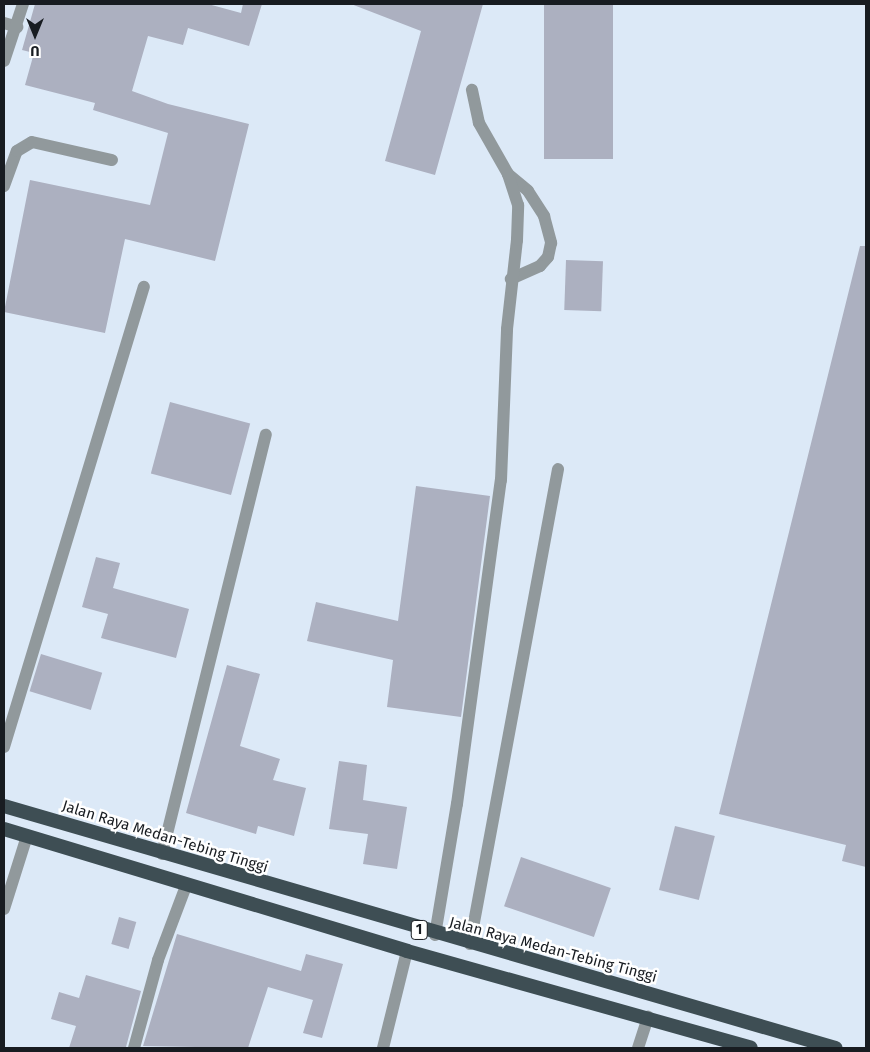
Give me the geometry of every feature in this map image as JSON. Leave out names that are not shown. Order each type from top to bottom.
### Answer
[{"type":"highway","name":"Jalan Raya Medan-Tebing Tinggi","points":[[4,806],[435,935],[836,1048]]},
{"type":"highway","name":"1","points":[[4,829],[186,886],[407,951],[648,1017],[751,1048]]},
{"type":"street","points":[[4,61],[23,4]]},
{"type":"street","points":[[4,23],[16,27]]},
{"type":"street","points":[[435,935],[457,804],[501,480],[511,279],[518,205],[508,174],[479,123],[472,90]]},
{"type":"street","points":[[4,186],[17,151],[32,142],[112,160]]},
{"type":"street","points":[[508,174],[528,192],[544,216],[551,243],[548,257],[540,266],[511,279]]},
{"type":"street","points":[[4,747],[144,287]]},
{"type":"street","points":[[162,854],[266,435]]},
{"type":"street","points":[[470,944],[558,469]]},
{"type":"street","points":[[4,909],[26,836]]},
{"type":"street","points":[[134,1048],[158,960],[186,886]]},
{"type":"street","points":[[382,1048],[407,951]]},
{"type":"street","points":[[638,1048],[648,1017]]},
{"type":"building","points":[[35,4],[208,4],[241,13],[243,4],[262,4],[249,46],[188,28],[183,45],[148,36],[132,91],[168,104],[249,124],[215,261],[125,239],[105,333],[4,312],[30,180],[150,205],[168,133],[93,110],[95,103],[25,85],[34,53],[22,50]]},
{"type":"building","points":[[351,4],[483,4],[435,175],[385,161],[421,31]]},
{"type":"building","points":[[544,4],[613,4],[613,159],[544,159]]},
{"type":"building","points":[[860,246],[866,246],[866,867],[842,861],[846,845],[719,814]]},
{"type":"building","points":[[566,260],[603,261],[601,311],[564,310]]},
{"type":"building","points":[[170,402],[250,423],[231,495],[151,473]]},
{"type":"building","points":[[416,486],[490,496],[461,717],[387,707],[393,660],[307,641],[316,602],[398,621]]},
{"type":"building","points":[[96,557],[120,563],[113,588],[189,609],[176,658],[101,638],[108,614],[82,607]]},
{"type":"building","points":[[41,654],[102,673],[91,710],[30,691]]},
{"type":"building","points":[[227,665],[260,674],[240,746],[280,759],[273,780],[306,788],[294,836],[258,826],[256,834],[186,813]]},
{"type":"building","points":[[339,761],[367,765],[363,800],[407,807],[397,869],[363,864],[368,834],[329,829]]},
{"type":"building","points":[[675,826],[715,836],[699,900],[659,890]]},
{"type":"building","points":[[521,857],[611,888],[594,937],[504,906]]},
{"type":"building","points":[[119,917],[136,922],[129,949],[111,944]]},
{"type":"building","points":[[177,934],[301,971],[306,954],[343,964],[322,1038],[303,1033],[313,1000],[268,987],[248,1048],[143,1046]]},
{"type":"building","points":[[86,975],[141,991],[126,1047],[69,1048],[76,1026],[51,1019],[59,992],[79,998]]}]
